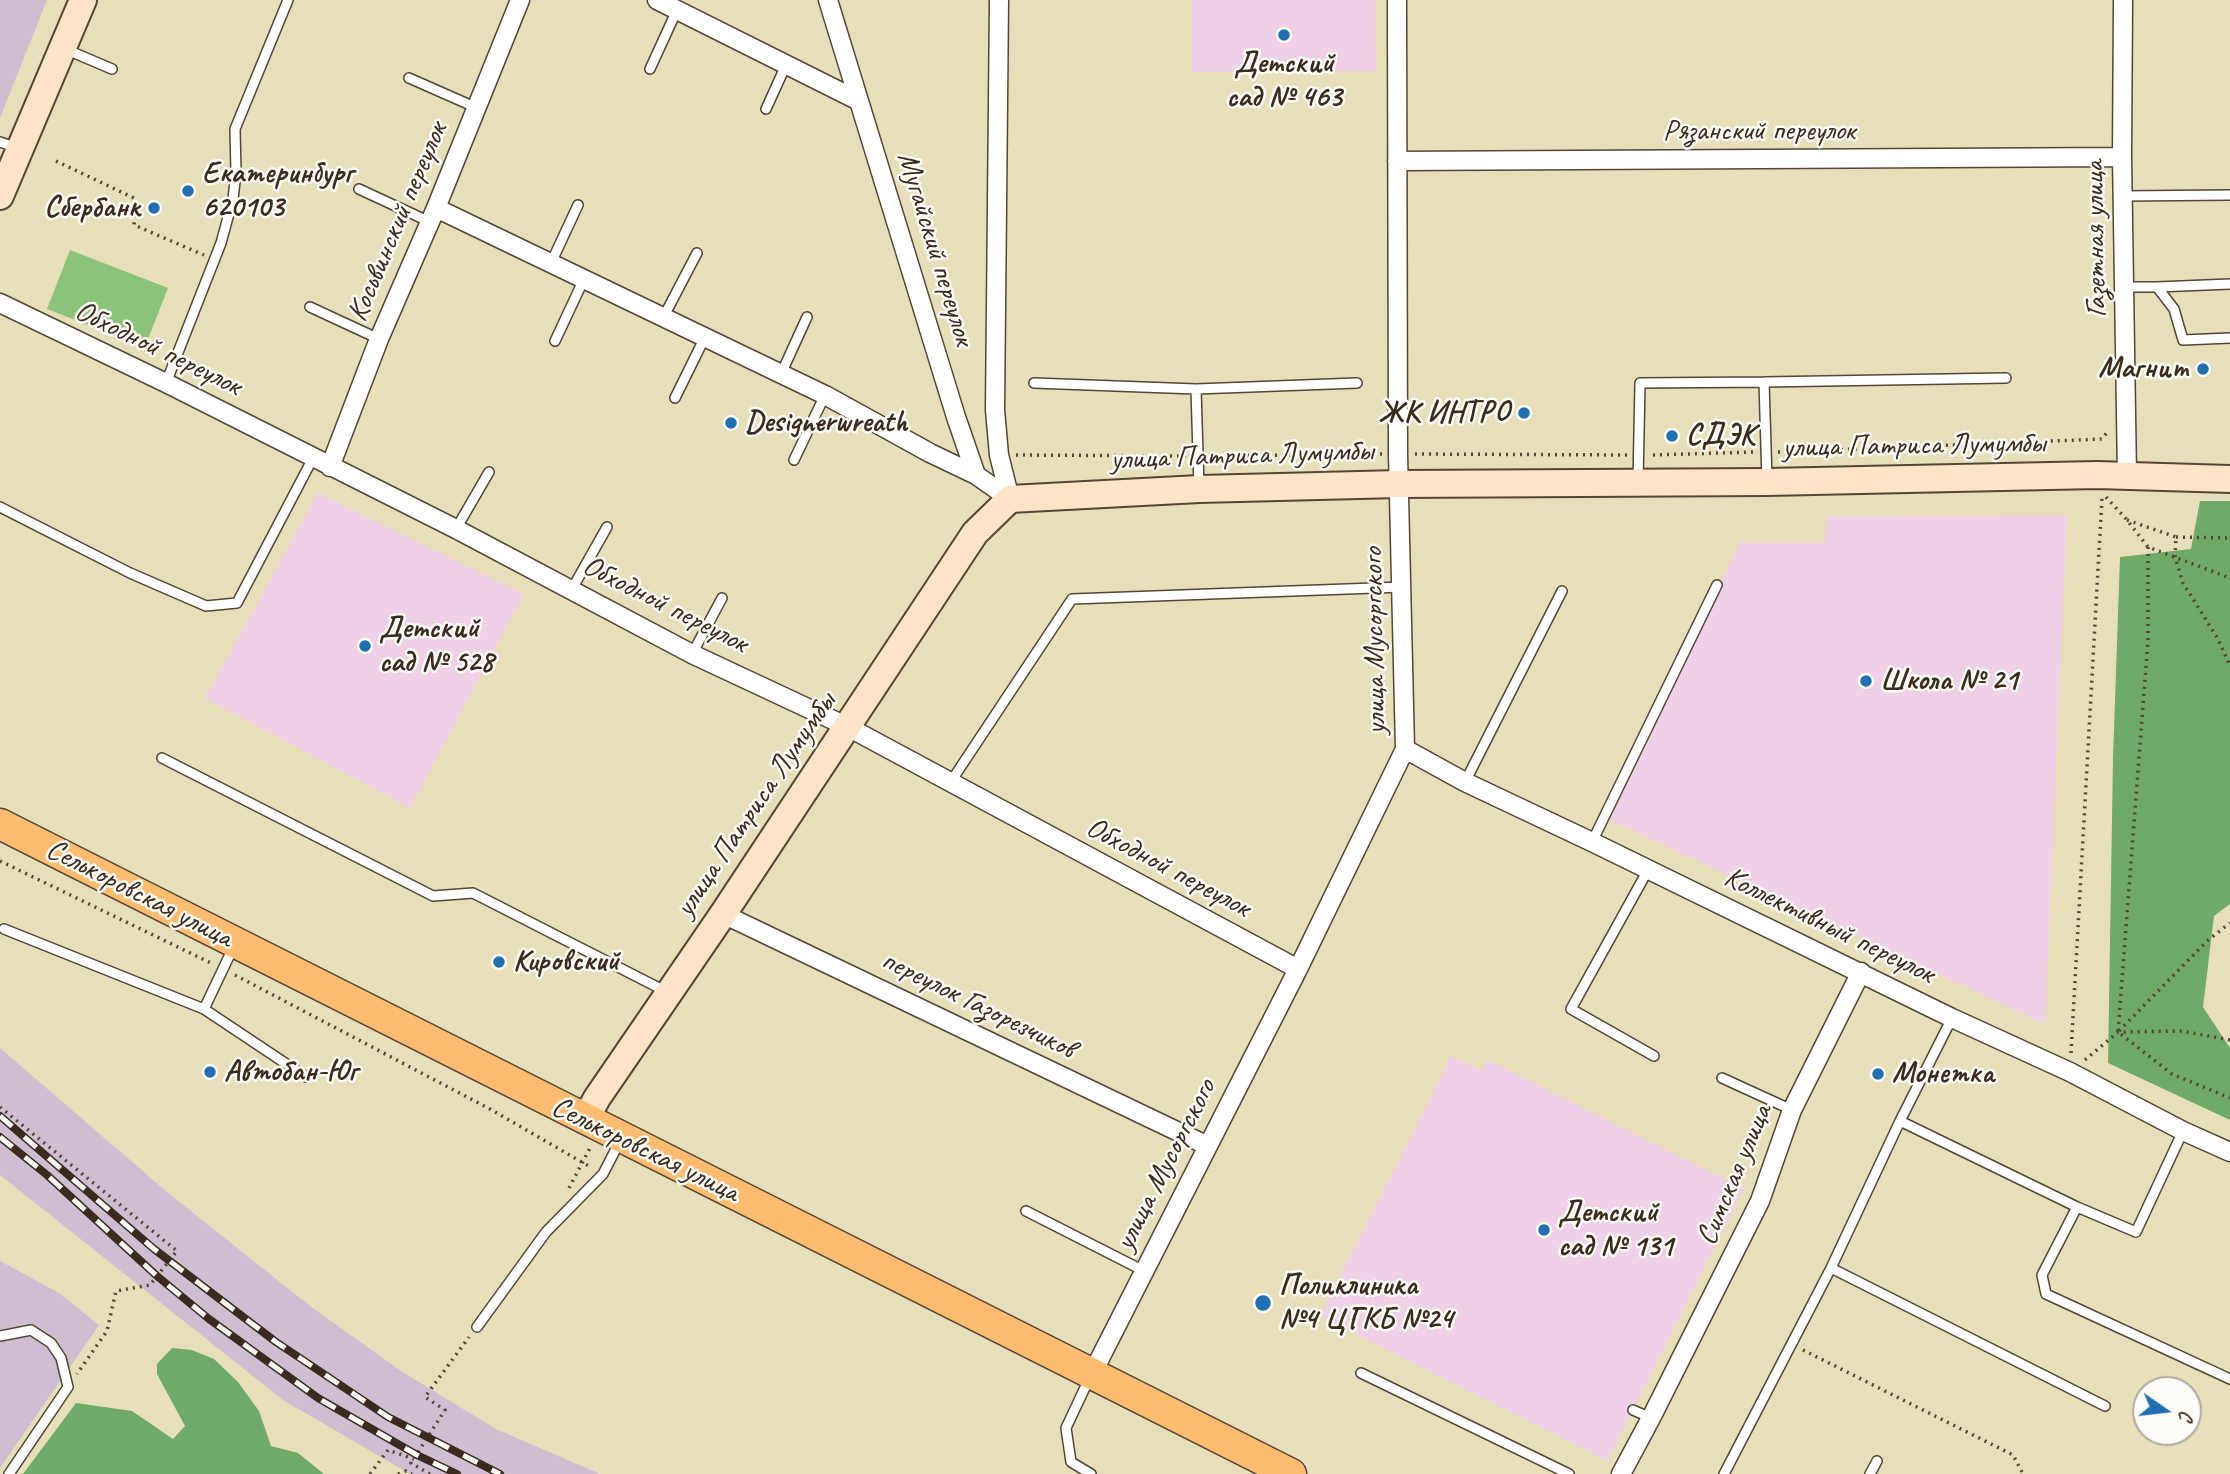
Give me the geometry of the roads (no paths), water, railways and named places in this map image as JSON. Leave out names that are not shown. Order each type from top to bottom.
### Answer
[{"type":"main road","name":"Селькоровская улица","points":[[0,824],[229,956],[602,1129],[1291,1474]]},
{"type":"street","points":[[0,196],[10,145],[63,48],[83,0]]},
{"type":"street","name":"Косьвинский переулок","points":[[330,467],[379,339],[433,215],[520,0]]},
{"type":"street","points":[[657,0],[859,101]]},
{"type":"street","name":"Мугайский переулок","points":[[828,0],[976,475]]},
{"type":"street","points":[[999,0],[995,410],[999,455],[1010,499]]},
{"type":"street","name":"улица Мусоргского","points":[[1092,1374],[1298,969],[1405,749],[1398,454],[1398,0]]},
{"type":"street","name":"Газетная улица","points":[[2123,0],[2122,158],[2127,477]]},
{"type":"street","name":"Рязанский переулок","points":[[1397,161],[2122,158]]},
{"type":"street","points":[[433,215],[584,279],[825,395],[976,475],[1010,499]]},
{"type":"street","name":"Обходной переулок","points":[[0,303],[456,529],[692,653],[848,727],[1298,969]]},
{"type":"street","name":"улица Патриса Лумумбы","points":[[602,1129],[597,1098],[723,915],[975,533],[1010,499],[1199,489],[1399,484],[1767,482],[2097,475],[2230,479]]},
{"type":"street","name":"Коллективный переулок","points":[[1405,749],[1465,782],[1952,1018],[2070,1072],[2183,1131],[2230,1152]]},
{"type":"street","name":"переулок Газорезчиков","points":[[723,915],[1208,1146]]},
{"type":"street","name":"Симская улица","points":[[1621,1474],[1760,1201],[1792,1110],[1861,972]]},
{"type":"lane","points":[[166,383],[214,260],[233,199],[236,173],[235,129],[289,0]]},
{"type":"lane","points":[[650,69],[677,10]]},
{"type":"lane","points":[[63,48],[112,69]]},
{"type":"lane","points":[[766,109],[786,65]]},
{"type":"lane","points":[[409,78],[477,108]]},
{"type":"lane","points":[[359,189],[433,215]]},
{"type":"lane","points":[[2123,196],[2230,195]]},
{"type":"lane","points":[[551,264],[578,205]]},
{"type":"lane","points":[[663,317],[697,253]]},
{"type":"lane","points":[[555,341],[584,279]]},
{"type":"lane","points":[[2124,287],[2230,284]]},
{"type":"lane","points":[[2157,287],[2174,309],[2183,340],[2230,338]]},
{"type":"lane","points":[[310,307],[379,339]]},
{"type":"lane","points":[[781,374],[807,317]]},
{"type":"lane","points":[[675,398],[705,337]]},
{"type":"lane","points":[[1637,483],[1640,383],[2006,378]]},
{"type":"lane","points":[[1764,382],[1767,482]]},
{"type":"lane","points":[[1034,383],[1196,389],[1357,383]]},
{"type":"lane","points":[[1196,389],[1199,489]]},
{"type":"lane","points":[[794,460],[825,395]]},
{"type":"lane","points":[[0,507],[130,573],[206,606],[237,603],[313,458]]},
{"type":"lane","points":[[456,529],[489,472]]},
{"type":"lane","points":[[572,589],[607,527]]},
{"type":"lane","points":[[1592,842],[1717,585]]},
{"type":"lane","points":[[949,783],[1072,598],[1402,587]]},
{"type":"lane","points":[[1465,782],[1562,591]]},
{"type":"lane","points":[[692,653],[722,598]]},
{"type":"lane","points":[[162,758],[433,896],[473,893],[669,993]]},
{"type":"lane","points":[[1648,870],[1571,1009],[1654,1056]]},
{"type":"lane","points":[[4,929],[204,1009],[306,1077]]},
{"type":"lane","points":[[204,1009],[229,956]]},
{"type":"lane","points":[[1724,1474],[1831,1268],[1952,1018]]},
{"type":"lane","points":[[1722,1078],[1792,1110]]},
{"type":"lane","points":[[1900,1121],[2077,1207],[2136,1232],[2183,1131]]},
{"type":"lane","points":[[477,1327],[546,1232],[603,1174],[602,1129]]},
{"type":"lane","points":[[2077,1207],[2042,1275],[2046,1294],[2230,1379]]},
{"type":"lane","points":[[1026,1211],[1144,1270]]},
{"type":"lane","points":[[1831,1268],[2105,1406]]},
{"type":"lane","points":[[0,1336],[31,1331],[51,1343],[61,1358],[68,1387],[9,1474]]},
{"type":"lane","points":[[1362,1373],[1569,1474]]},
{"type":"lane","points":[[1091,1474],[1071,1462],[1066,1428],[1092,1374]]},
{"type":"lane","points":[[1633,1410],[1651,1418]]},
{"type":"lane","points":[[1870,1474],[1877,1461]]},
{"type":"railway","points":[[0,1116],[154,1249],[276,1342],[388,1417],[500,1474]]},
{"type":"railway","points":[[0,1137],[47,1175],[157,1276],[209,1319],[318,1398],[417,1455],[457,1474]]},
{"type":"place","name":"Детский сад № 463","points":[[1284,35]]},
{"type":"place","name":"Екатеринбург 620103","points":[[188,191]]},
{"type":"place","name":"Сбербанк","points":[[154,208]]},
{"type":"place","name":"Магнит","points":[[2203,369]]},
{"type":"place","name":"ЖК ИНТРО","points":[[1524,413]]},
{"type":"place","name":"Designerwreath","points":[[731,423]]},
{"type":"place","name":"СДЭК","points":[[1672,436]]},
{"type":"place","name":"Детский сад № 528","points":[[365,646]]},
{"type":"place","name":"Школа № 21","points":[[1866,681]]},
{"type":"place","name":"Кировский","points":[[499,962]]},
{"type":"place","name":"Автобан-Юг","points":[[210,1072]]},
{"type":"place","name":"Монетка","points":[[1878,1074]]},
{"type":"place","name":"Детский сад № 131","points":[[1544,1230]]},
{"type":"place","name":"Поликлиника №4 ЦГКБ №24","points":[[1263,1303]]}]
